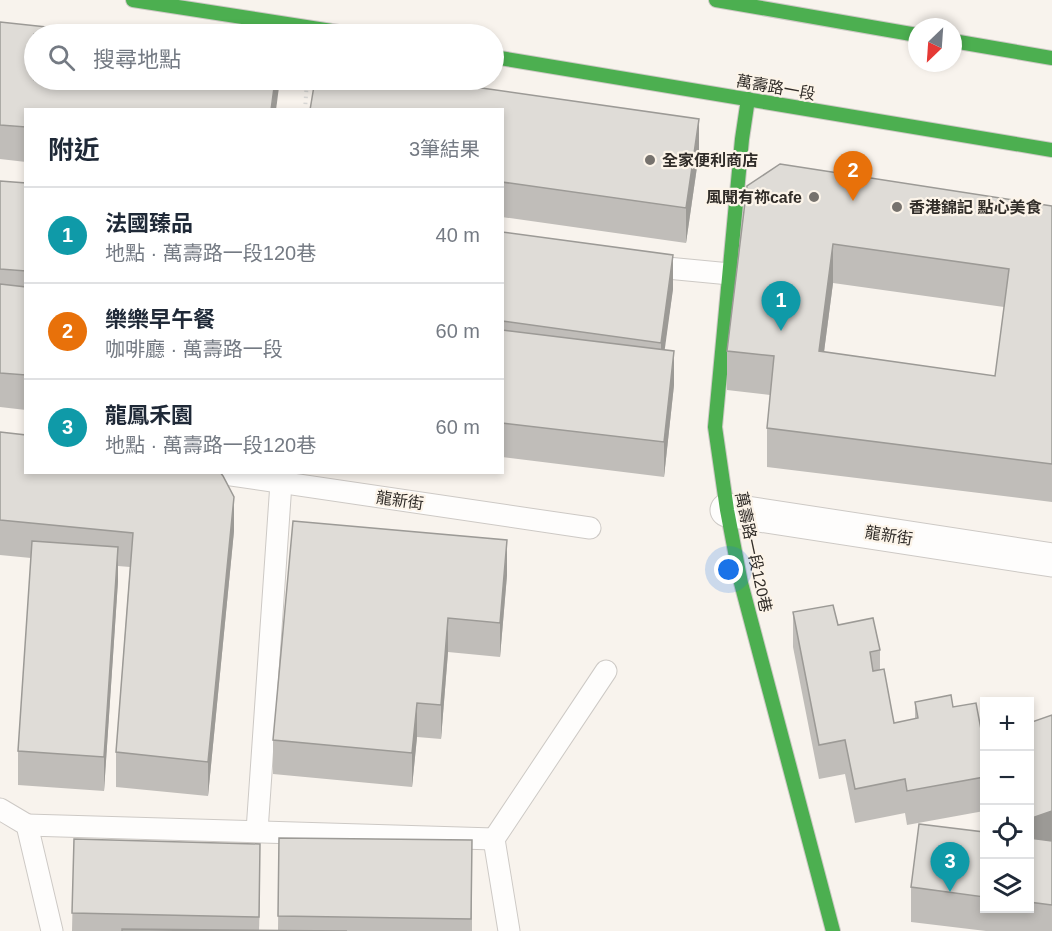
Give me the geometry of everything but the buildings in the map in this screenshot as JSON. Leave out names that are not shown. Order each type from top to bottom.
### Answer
[{"type":"main road","points":[[133,0],[287,24]]},
{"type":"main road","points":[[716,0],[908,33]]},
{"type":"main road","points":[[962,43],[1052,58]]},
{"type":"main road","name":"萬壽路一段","points":[[504,59],[1052,150]]},
{"type":"main road","name":"萬壽路一段120巷","points":[[748,99],[742,139],[715,427],[727,510],[741,583],[833,931]]},
{"type":"street","name":"龍新街","points":[[727,510],[1052,560]]},
{"type":"lane","points":[[630,264],[730,274]]},
{"type":"lane","name":"龍新街","points":[[224,474],[590,528]]},
{"type":"lane","points":[[257,831],[280,483]]},
{"type":"lane","points":[[509,931],[494,839],[606,671]]},
{"type":"lane","points":[[0,809],[27,825],[494,839]]},
{"type":"lane","points":[[27,825],[52,931]]},
{"type":"path","points":[[305,108],[306,90]]},
{"type":"traffic: fast","points":[[133,0],[287,24]]},
{"type":"traffic: fast","points":[[716,0],[908,33]]},
{"type":"traffic: fast","points":[[962,43],[1052,58]]},
{"type":"traffic: fast","points":[[504,59],[1052,150]]},
{"type":"traffic: fast","points":[[748,99],[742,139],[715,427],[727,510],[741,583],[833,931]]},
{"type":"place","name":"全家便利商店","points":[[650,160]]},
{"type":"place","name":"風聞有祢cafe","points":[[814,197]]},
{"type":"place","name":"樂樂早午餐","points":[[853,201]]},
{"type":"place","name":"香港錦記 點心美食","points":[[897,207]]},
{"type":"place","name":"法國臻品","points":[[781,331]]},
{"type":"place","name":"龍鳳禾園","points":[[950,892]]}]
